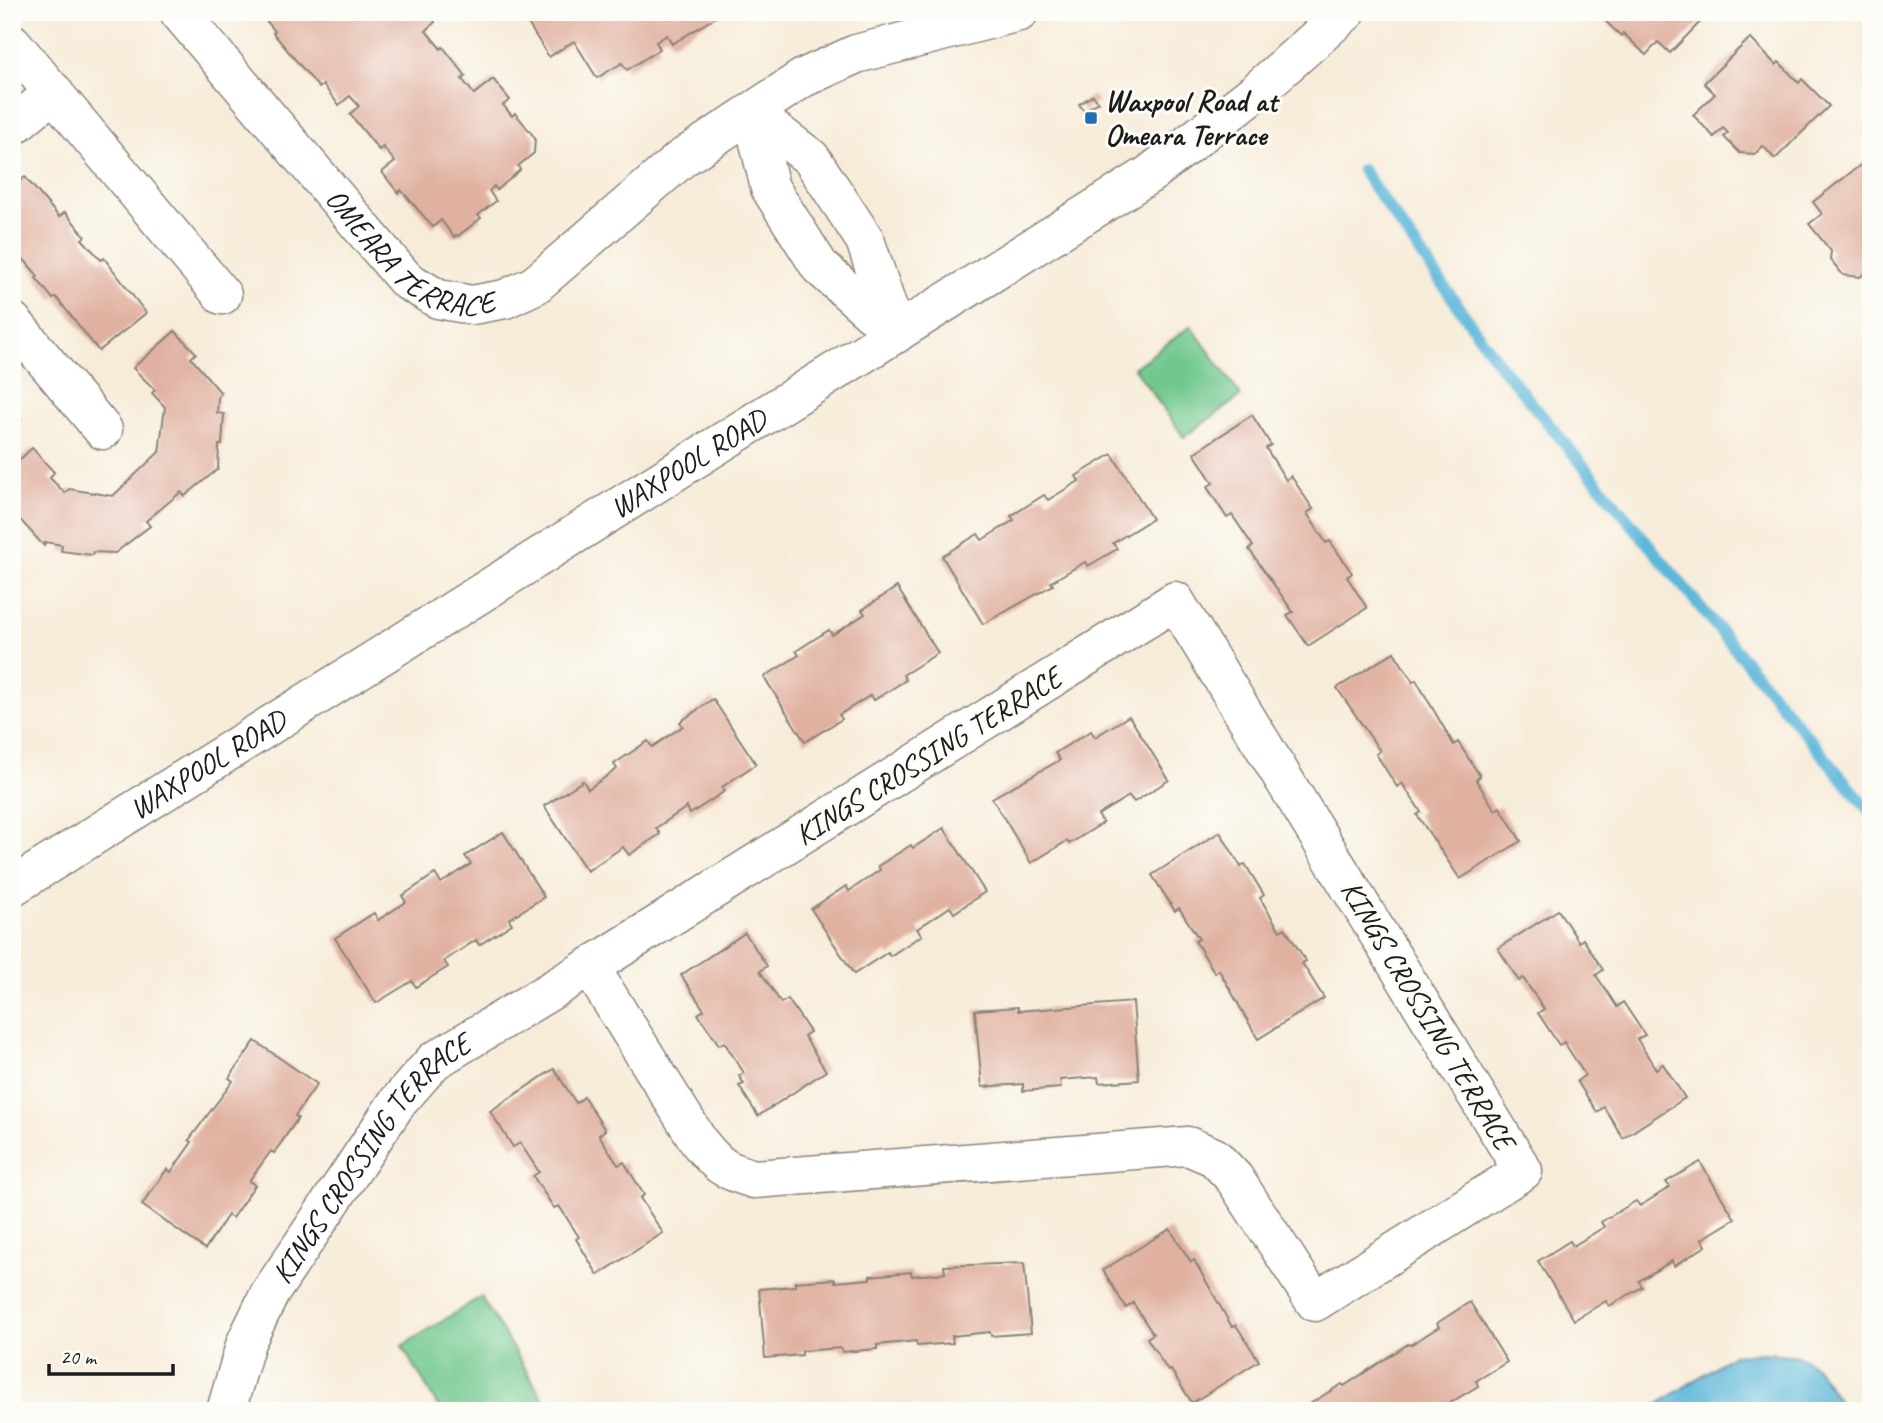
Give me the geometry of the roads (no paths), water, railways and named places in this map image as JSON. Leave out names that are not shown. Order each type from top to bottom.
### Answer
[{"type":"street","name":"OMEARA TERRACE","points":[[178,12],[406,280],[438,299],[472,305],[505,299],[535,285],[657,177],[803,78],[856,54],[1018,12]]},
{"type":"street","name":"WAXPOOL ROAD","points":[[12,887],[1160,167],[1258,90],[1346,12]]},
{"type":"street","points":[[12,43],[222,295]]},
{"type":"street","points":[[12,127],[54,92]]},
{"type":"street","points":[[752,113],[769,188],[820,267],[896,334]]},
{"type":"street","points":[[752,113],[811,158],[865,240],[896,334]]},
{"type":"street","points":[[12,321],[103,430]]},
{"type":"street","name":"KINGS CROSSING TERRACE","points":[[226,1411],[246,1342],[270,1293],[397,1102],[435,1061],[1175,601],[1523,1171],[1315,1302],[1234,1178],[1214,1157],[1188,1146],[754,1179],[727,1171],[716,1164],[699,1142],[590,967]]},
{"type":"water","points":[[1767,1353],[1799,1356],[1815,1366],[1846,1411],[1648,1411],[1733,1355]]},
{"type":"waterway","points":[[1362,170],[1499,364],[1871,813]]},
{"type":"place","name":"Waxpool Road at Omeara Terrace","points":[[1091,118]]}]
